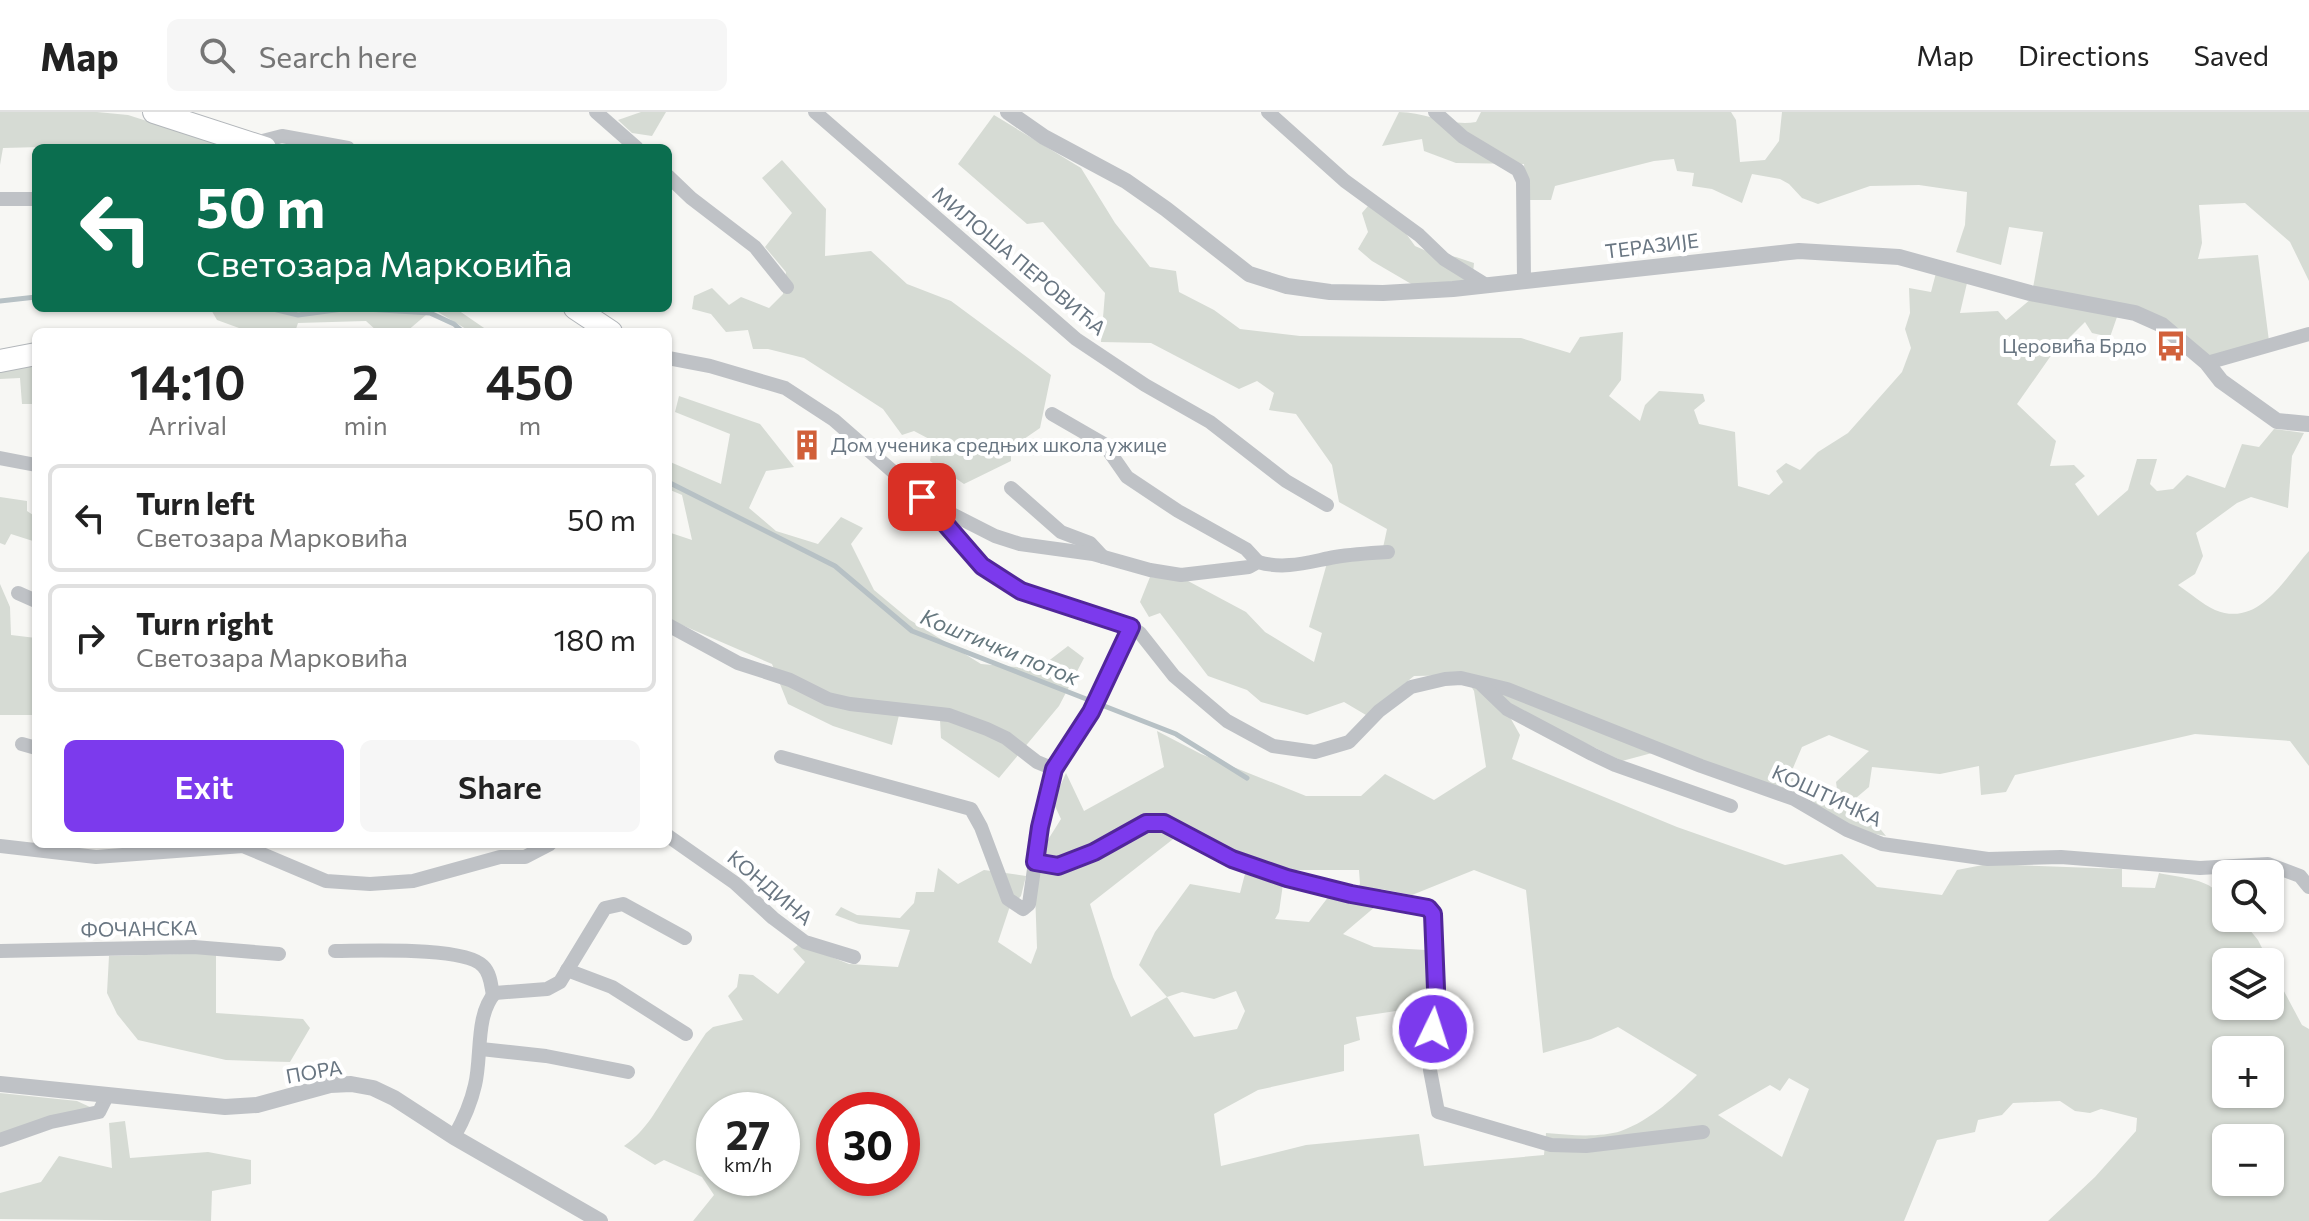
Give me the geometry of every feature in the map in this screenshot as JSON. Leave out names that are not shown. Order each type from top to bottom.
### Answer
[{"type":"main road","points":[[154,112],[254,144]]},
{"type":"main road","points":[[581,312],[605,328]]},
{"type":"main road","points":[[0,361],[32,355]]},
{"type":"street","points":[[596,112],[632,144]]},
{"type":"street","name":"МИЛОША ПЕРОВИЋА","points":[[815,112],[1076,339],[1145,385],[1210,422],[1286,481],[1327,505]]},
{"type":"street","name":"ТЕРАЗИЈЕ","points":[[1008,112],[1044,137],[1126,181],[1249,274],[1287,286],[1330,292],[1383,293],[1799,251],[1899,257],[2030,293],[2135,313],[2162,325],[2207,363],[2221,381],[2277,421],[2309,424]]},
{"type":"street","points":[[1268,112],[1345,181],[1419,235],[1444,259],[1486,285]]},
{"type":"street","points":[[1435,112],[1463,137],[1518,170],[1523,181],[1524,280]]},
{"type":"street","points":[[264,144],[282,136],[326,144]]},
{"type":"street","points":[[672,180],[755,247],[787,287]]},
{"type":"street","points":[[672,196],[691,198]]},
{"type":"street","points":[[0,199],[32,199]]},
{"type":"street","points":[[2207,363],[2309,334]]},
{"type":"street","name":"КОШТИЧКА","points":[[672,359],[710,366],[785,388],[834,420],[922,497],[982,566],[1021,591],[1131,627],[1140,633],[1174,676],[1227,721],[1273,746],[1315,752],[1349,742],[1379,711],[1411,687],[1461,678],[1507,689],[1701,766],[1794,799],[1847,830],[1882,844],[1988,859],[2061,857],[2200,868],[2268,864],[2300,876],[2309,887]]},
{"type":"street","points":[[1052,414],[1104,444],[1127,477],[1178,511],[1246,549],[1258,562],[1270,566],[1293,566],[1354,554],[1388,552]]},
{"type":"street","points":[[0,458],[32,464]]},
{"type":"street","points":[[1011,488],[1061,532],[1090,543],[1104,557]]},
{"type":"street","points":[[922,497],[957,519],[1020,544],[1104,557],[1181,575],[1249,567],[1258,562]]},
{"type":"street","points":[[18,593],[32,599]]},
{"type":"street","points":[[672,627],[738,663],[790,680],[828,699],[949,715],[987,729],[1006,738],[1037,762],[1054,769]]},
{"type":"street","points":[[781,757],[971,809],[981,827],[1008,899],[1023,909],[1029,904],[1040,827],[1054,769],[1091,712],[1131,627]]},
{"type":"street","points":[[1481,684],[1507,709],[1603,759],[1731,806]]},
{"type":"street","points":[[1035,862],[1058,866],[1094,852],[1146,823],[1164,823],[1232,859],[1287,878],[1428,908],[1433,914],[1436,989],[1430,1070],[1438,1112],[1551,1145],[1586,1146],[1703,1132]]},
{"type":"street","name":"КОНДИНА","points":[[672,839],[735,883],[805,942],[854,957]]},
{"type":"street","points":[[0,846],[32,847]]},
{"type":"street","points":[[50,848],[96,857],[216,848]]},
{"type":"street","points":[[248,848],[326,881],[370,884],[413,881],[499,848],[525,857],[542,848]]},
{"type":"street","points":[[493,995],[547,989],[560,982],[605,908],[623,904],[685,938]]},
{"type":"street","name":"ФОЧАНСКА","points":[[0,951],[194,947],[279,954]]},
{"type":"street","points":[[335,951],[430,952],[473,959],[484,967],[490,977],[493,995],[485,1011],[471,1098],[454,1137]]},
{"type":"street","points":[[567,970],[612,987],[686,1034]]},
{"type":"street","points":[[481,1049],[546,1056],[628,1072]]},
{"type":"street","name":"ПОРА","points":[[0,1084],[206,1106],[257,1105],[330,1085],[363,1085],[394,1098],[454,1137],[600,1221]]},
{"type":"street","points":[[0,1140],[51,1122],[99,1112],[107,1096]]},
{"type":"shaded area","points":[[0,112],[128,115],[219,144],[32,144],[32,147],[3,148],[0,165]]},
{"type":"shaded area","points":[[641,112],[666,112],[652,136],[632,133],[618,120]]},
{"type":"shaded area","points":[[1399,112],[1466,123],[1476,122],[1481,112],[1731,112],[1736,120],[1740,162],[1765,160],[1779,141],[1782,112],[2309,112],[2309,281],[2290,242],[2245,203],[2199,205],[2202,243],[2198,259],[2258,255],[2270,349],[2219,366],[2167,324],[2117,317],[2110,337],[2092,333],[2085,322],[2050,357],[2017,404],[2056,441],[2050,466],[2074,465],[2085,476],[2075,484],[2098,516],[2128,490],[2137,459],[2157,459],[2150,484],[2157,491],[2173,489],[2187,475],[2225,488],[2242,444],[2259,447],[2274,429],[2304,433],[2292,456],[2288,508],[2251,497],[2237,503],[2196,533],[2203,556],[2195,574],[2178,585],[2215,610],[2231,614],[2245,612],[2269,598],[2309,551],[2309,766],[2290,741],[2195,734],[2015,775],[2006,792],[1981,795],[1979,766],[1940,774],[1872,767],[1869,787],[1850,803],[1868,814],[1886,836],[1865,832],[1652,753],[1622,761],[1478,690],[1511,719],[1520,735],[1512,759],[1677,827],[1785,865],[1842,854],[1877,887],[1942,895],[1957,870],[1988,864],[2122,869],[2122,887],[2155,888],[2159,873],[2194,880],[2212,887],[2212,932],[2251,932],[2262,948],[2212,948],[2212,1020],[2284,1020],[2284,991],[2302,1025],[2309,1029],[2309,1221],[2048,1221],[2095,1177],[2136,1131],[2137,1118],[2101,1109],[2090,1113],[2075,1111],[2060,1101],[2013,1103],[2002,1115],[1978,1120],[1975,1132],[1937,1140],[1904,1221],[693,1221],[713,1196],[800,1196],[800,1092],[696,1092],[696,1174],[664,1160],[655,1165],[624,1146],[650,1119],[706,1033],[713,1027],[743,1020],[728,996],[737,987],[739,974],[753,975],[778,994],[805,962],[793,949],[799,944],[849,964],[898,967],[910,930],[859,924],[835,915],[841,907],[857,915],[900,918],[914,903],[916,892],[934,892],[938,868],[958,884],[984,870],[1026,876],[1021,896],[1009,909],[998,942],[1031,964],[1037,948],[1035,891],[1044,846],[1061,819],[1053,802],[1066,773],[1084,811],[1164,767],[1157,731],[1201,754],[1306,796],[1361,796],[1385,774],[1434,800],[1486,767],[1474,691],[1464,675],[1414,676],[1366,715],[1344,702],[1307,715],[1261,702],[1247,690],[1208,676],[1160,613],[1149,617],[1140,602],[1150,577],[1188,581],[1246,612],[1265,632],[1314,662],[1322,633],[1309,627],[1327,563],[1381,557],[1387,529],[1339,502],[1332,465],[1296,414],[1269,410],[1274,393],[1257,381],[1239,389],[1151,343],[1101,342],[1105,293],[1043,222],[1027,224],[958,164],[994,115],[1081,168],[1115,223],[1150,267],[1176,271],[1179,292],[1214,310],[1240,329],[1300,336],[1521,338],[1570,353],[1580,337],[1623,332],[1621,380],[1609,396],[1640,421],[1645,405],[1659,391],[1703,394],[1705,401],[1694,410],[1699,424],[1735,432],[1738,486],[1769,495],[1783,482],[1776,471],[1786,463],[1800,470],[1818,452],[1848,433],[1902,372],[1911,348],[1905,329],[1910,313],[1909,288],[1931,292],[1936,273],[1967,283],[1960,313],[1998,311],[2006,320],[2031,299],[2043,232],[2009,227],[2001,265],[1956,252],[1965,225],[1967,192],[1919,185],[1870,186],[1818,204],[1802,198],[1780,179],[1752,174],[1742,203],[1712,189],[1692,186],[1694,173],[1677,171],[1674,159],[1654,161],[1555,186],[1551,200],[1526,200],[1524,164],[1456,163],[1424,151],[1422,139],[1382,146]],"holes":[[[1829,735],[1869,751],[1836,782],[1839,803],[1799,781],[1793,768],[1802,747]],[[1177,836],[1246,870],[1240,893],[1190,884],[1155,932],[1139,965],[1167,997],[1131,1017],[1113,977],[1090,904]],[[1285,870],[1359,870],[1360,884],[1350,900],[1329,896],[1309,922],[1275,919],[1279,912]],[[1474,870],[1526,890],[1543,1053],[1591,1039],[1618,1027],[1697,1075],[1652,1114],[1621,1131],[1594,1135],[1546,1133],[1544,1155],[1424,1166],[1419,1134],[1306,1145],[1221,1166],[1214,1114],[1258,1090],[1344,1071],[1344,1045],[1360,1040],[1356,1017],[1416,1008],[1427,1018],[1430,971],[1426,950],[1374,947],[1343,934],[1376,906],[1381,889],[1412,895]],[[1236,991],[1245,1011],[1237,1029],[1194,1037],[1167,997],[1182,992],[1214,999]],[[1789,1078],[1809,1089],[1782,1157],[1718,1115],[1770,1085],[1780,1091]]]},
{"type":"shaded area","points":[[782,160],[826,209],[825,256],[871,251],[907,284],[951,301],[1051,375],[1040,428],[1011,448],[1011,461],[964,484],[930,461],[933,441],[914,431],[902,435],[883,409],[804,358],[768,349],[753,349],[748,330],[726,332],[711,314],[692,309],[694,296],[712,288],[729,305],[741,297],[769,308],[783,294],[786,272],[765,247],[792,213],[762,178]]},
{"type":"shaded area","points":[[1368,206],[1402,228],[1415,246],[1474,263],[1472,283],[1413,285],[1372,261],[1358,249],[1368,232],[1362,213]]},
{"type":"shaded area","points":[[212,312],[429,312],[411,328],[374,328],[366,321],[298,323],[296,328],[239,328],[217,320]]},
{"type":"shaded area","points":[[438,312],[461,312],[484,328],[464,328]]},
{"type":"shaded area","points":[[32,361],[32,404],[22,404],[20,378],[0,379],[0,368]]},
{"type":"shaded area","points":[[679,396],[760,424],[794,467],[766,471],[749,508],[776,531],[818,544],[841,517],[863,528],[851,544],[874,590],[910,620],[981,664],[1038,669],[1068,646],[1084,658],[1059,706],[999,778],[941,738],[940,720],[899,715],[892,745],[833,726],[788,704],[772,664],[672,621],[672,533],[692,540],[682,495],[672,491],[672,463],[721,484],[730,434],[675,412]]},
{"type":"shaded area","points":[[0,497],[27,501],[27,511],[32,514],[32,541],[11,534],[5,545],[0,543]]},
{"type":"shaded area","points":[[0,584],[10,607],[11,635],[32,638],[32,715],[0,715]]},
{"type":"shaded area","points":[[216,953],[216,1013],[303,1019],[310,1028],[290,1062],[226,1060],[138,1040],[117,1014],[107,993],[109,956]]},
{"type":"shaded area","points":[[0,1093],[77,1101],[90,1107],[0,1138]]},
{"type":"shaded area","points":[[125,1121],[130,1158],[208,1152],[251,1160],[251,1184],[212,1191],[211,1221],[0,1219],[0,1193],[41,1182],[59,1156],[112,1168],[109,1123]]},
{"type":"waterway","name":"Коштички поток","points":[[0,301],[32,297]]},
{"type":"waterway","name":"Коштички поток","points":[[286,312],[298,315],[320,312]]},
{"type":"waterway","name":"Коштички поток","points":[[414,312],[430,313],[458,328]]},
{"type":"waterway","name":"Коштички поток","points":[[672,484],[835,566],[912,631],[1176,734],[1247,778]]},
{"type":"place","name":"Церовића Брдо","points":[[2171,346]]},
{"type":"place","name":"Дом ученика средњих школа ужице","points":[[807,445]]},
{"type":"route","points":[[922,497],[982,566],[1021,591],[1131,627],[1091,712],[1054,769],[1035,862],[1058,866],[1094,852],[1146,823],[1164,823],[1232,859],[1287,878],[1428,908],[1433,914],[1436,989],[1433,1029]]}]
